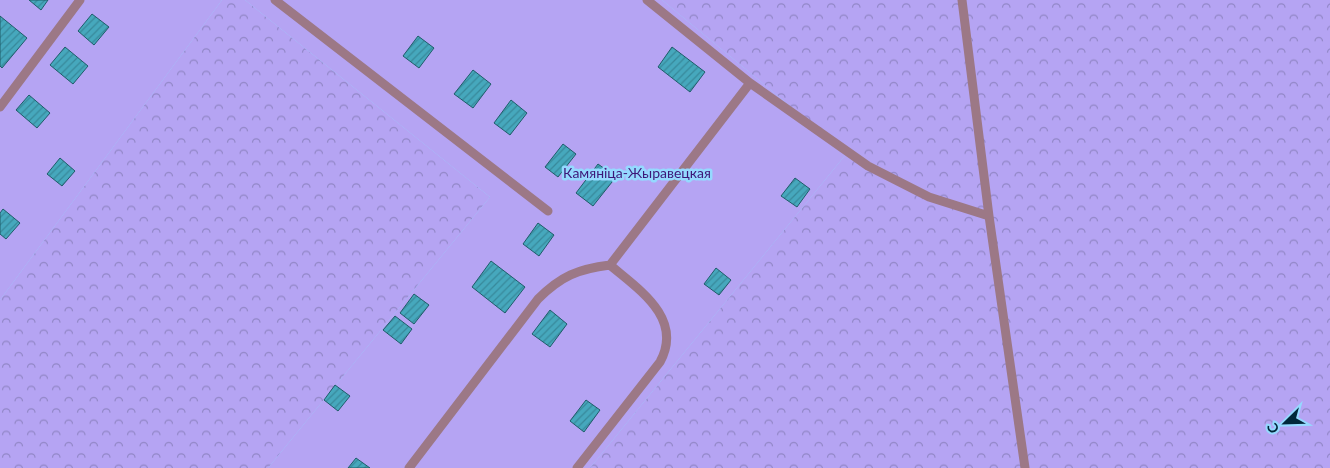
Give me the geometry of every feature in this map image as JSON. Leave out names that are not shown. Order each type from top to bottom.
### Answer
[{"type":"lane","points":[[0,107],[80,0]]},
{"type":"lane","points":[[275,0],[548,211]]},
{"type":"lane","points":[[647,0],[750,83],[868,166],[929,197],[989,216]]},
{"type":"lane","points":[[962,0],[989,216],[1024,468]]},
{"type":"lane","points":[[610,266],[750,83]]},
{"type":"lane","points":[[409,468],[542,295],[557,282],[577,272],[589,268],[610,266],[656,306],[665,325],[666,345],[660,362],[577,468]]},
{"type":"green space","points":[[0,0],[222,0],[0,300]]},
{"type":"green space","points":[[222,0],[245,0],[490,197],[268,468],[0,468],[0,300]]},
{"type":"green space","name":"Камяніца-Жыравецкая","points":[[245,0],[662,0],[847,153],[590,468],[268,468],[490,197]]},
{"type":"green space","points":[[662,0],[1330,0],[1330,468],[590,468],[847,153]]},
{"type":"building","points":[[29,0],[48,0],[41,10]]},
{"type":"building","points":[[92,14],[109,27],[94,45],[78,31]]},
{"type":"building","points":[[0,16],[27,38],[2,68],[0,66]]},
{"type":"building","points":[[418,36],[434,48],[419,68],[403,56]]},
{"type":"building","points":[[65,47],[88,66],[73,84],[50,65]]},
{"type":"building","points":[[672,47],[705,72],[690,92],[658,67]]},
{"type":"building","points":[[473,70],[491,84],[473,108],[454,94]]},
{"type":"building","points":[[29,95],[50,113],[37,128],[16,110]]},
{"type":"building","points":[[511,100],[527,113],[510,135],[494,123]]},
{"type":"building","points":[[563,144],[576,154],[558,177],[545,167]]},
{"type":"building","points":[[60,158],[75,171],[62,186],[47,174]]},
{"type":"building","points":[[598,164],[616,177],[593,206],[576,193]]},
{"type":"building","points":[[795,178],[810,189],[797,207],[781,196]]},
{"type":"building","points":[[3,209],[20,223],[6,239],[0,234],[0,213]]},
{"type":"building","points":[[538,223],[554,235],[539,256],[523,244]]},
{"type":"building","points":[[491,261],[525,287],[505,313],[472,287]]},
{"type":"building","points":[[716,268],[731,280],[719,295],[704,284]]},
{"type":"building","points":[[414,294],[429,305],[414,324],[400,313]]},
{"type":"building","points":[[550,310],[567,324],[550,347],[532,334]]},
{"type":"building","points":[[395,316],[412,329],[401,344],[383,330]]},
{"type":"building","points":[[335,385],[350,396],[338,411],[324,400]]},
{"type":"building","points":[[586,400],[600,410],[584,432],[570,421]]},
{"type":"building","points":[[356,458],[370,468],[348,468]]}]
